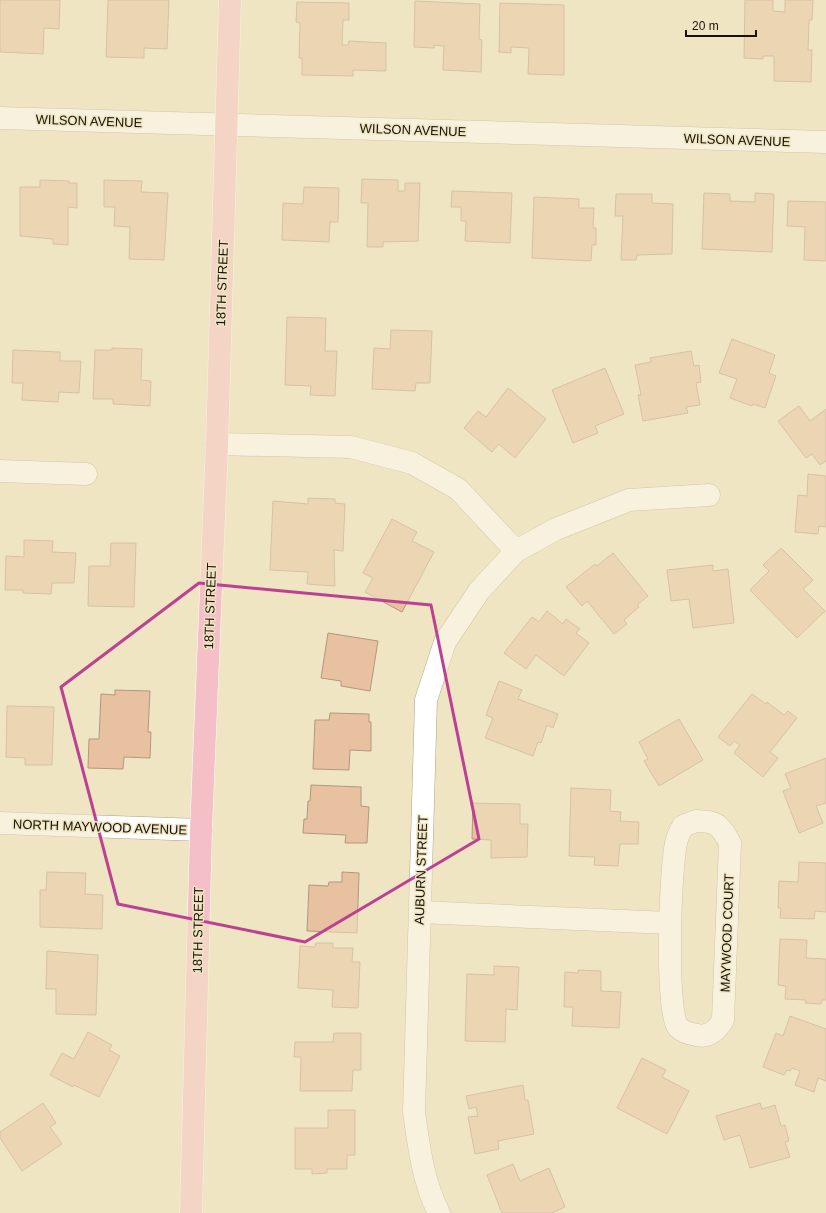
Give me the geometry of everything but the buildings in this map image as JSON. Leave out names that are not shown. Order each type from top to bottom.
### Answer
[{"type":"main road","name":"18TH STREET","points":[[191,1213],[201,830],[217,444],[230,0]]},
{"type":"street","name":"WILSON AVENUE","points":[[0,118],[826,142]]},
{"type":"street","points":[[217,444],[351,448],[412,463],[458,489],[516,551]]},
{"type":"street","points":[[0,471],[86,474]]},
{"type":"street","name":"AUBURN STREET","points":[[439,1213],[433,1202],[420,1157],[414,1112],[426,700],[446,642],[479,591],[516,551],[556,529],[629,500],[709,495]]},
{"type":"street","name":"MAYWOOD COURT","points":[[696,821],[711,821],[723,830],[730,844],[724,1020],[711,1034],[700,1036],[687,1033],[677,1026],[673,1011],[669,923],[677,840],[683,826],[696,821]]},
{"type":"street","name":"NORTH MAYWOOD AVENUE","points":[[0,823],[201,830]]},
{"type":"street","points":[[420,912],[669,923]]},
{"type":"highlighted area","points":[[199,583],[431,605],[479,839],[305,942],[118,904],[61,687]]}]
